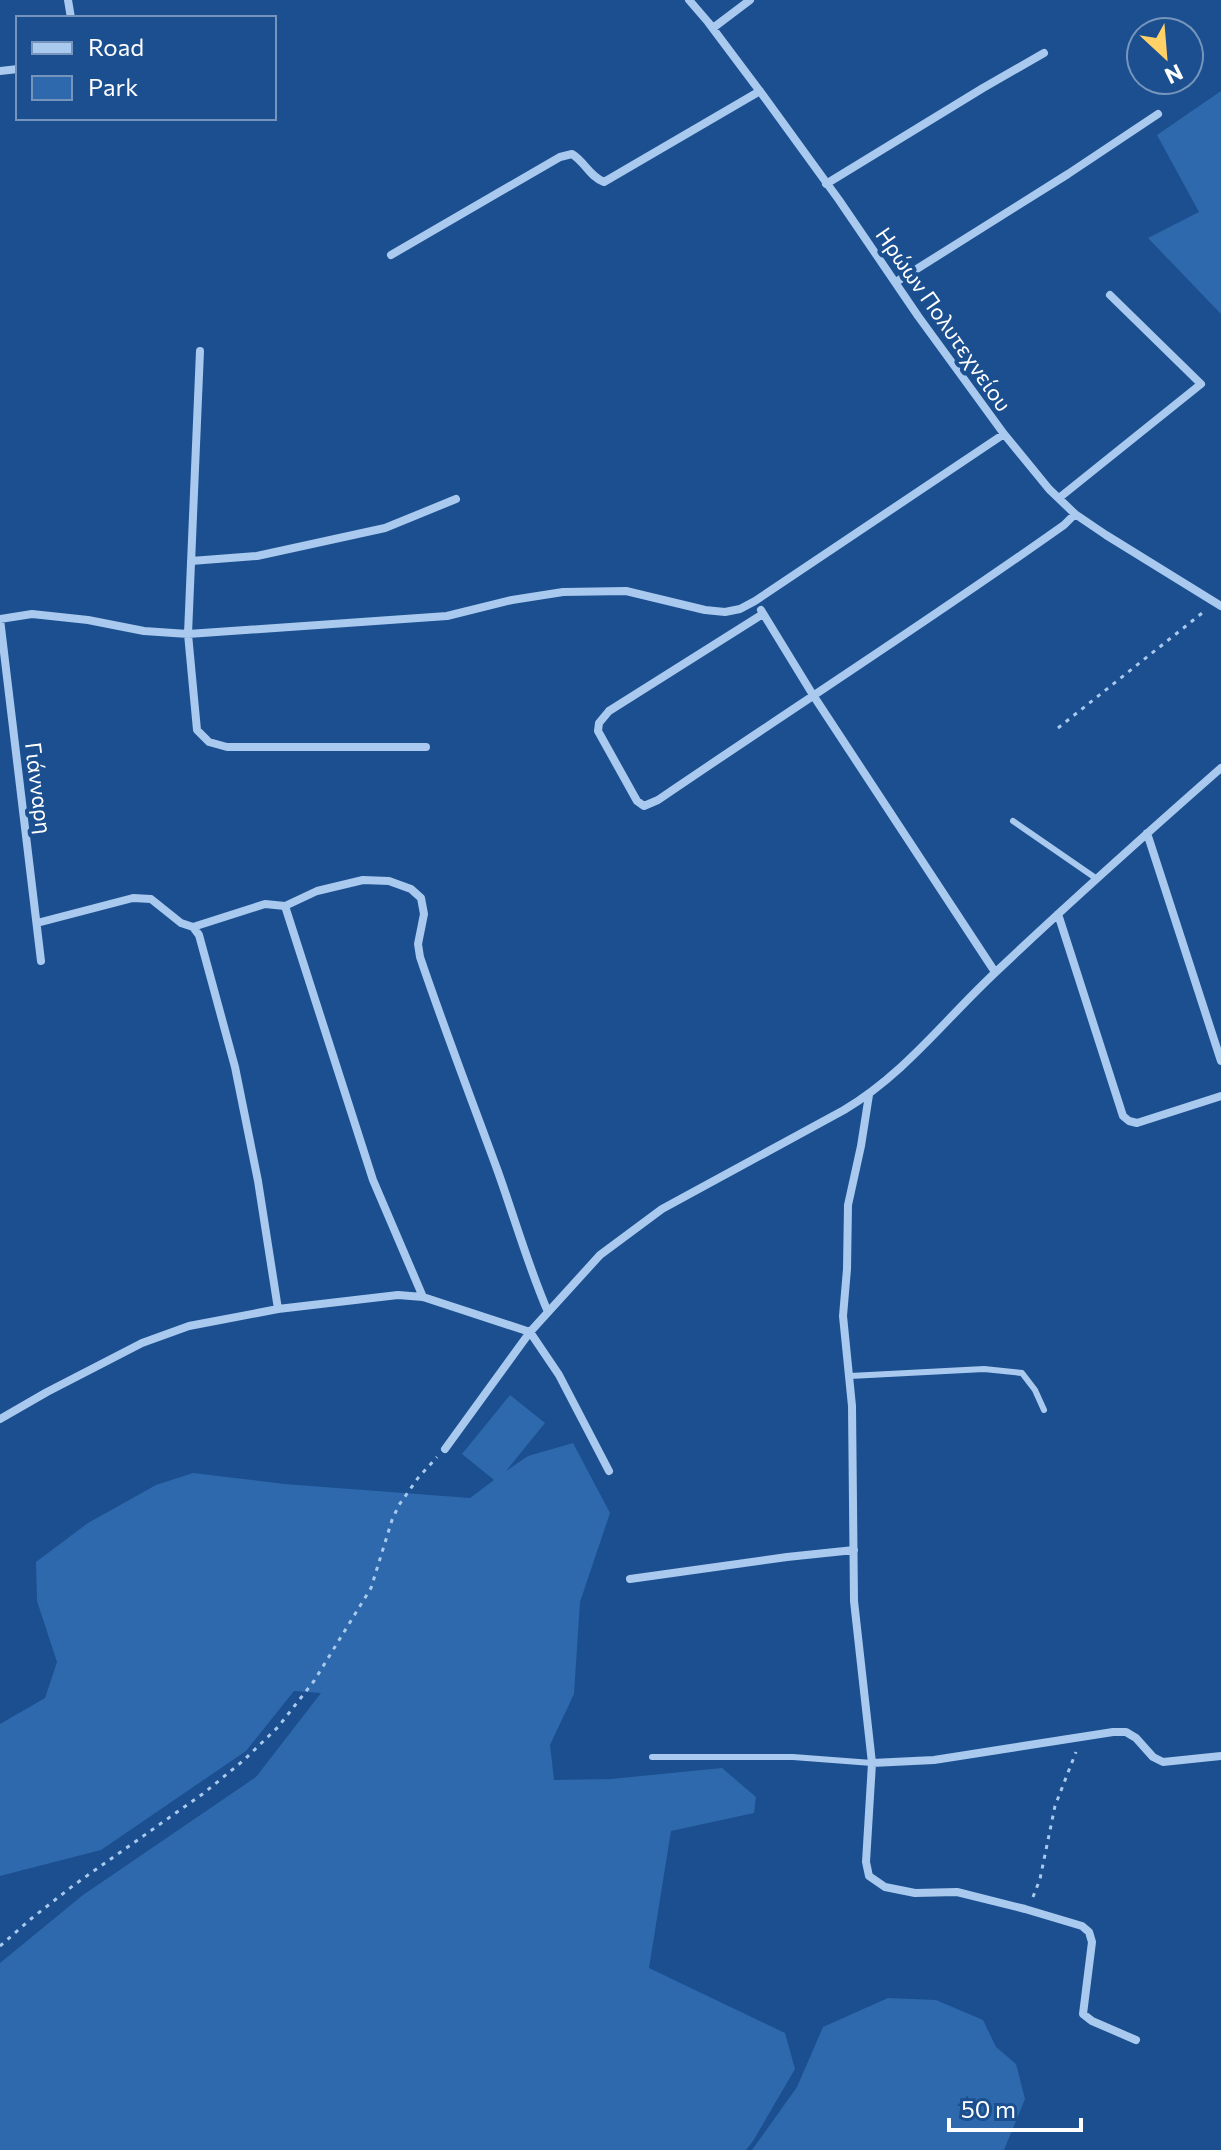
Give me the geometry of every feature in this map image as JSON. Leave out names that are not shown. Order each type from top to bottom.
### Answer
[{"type":"street","name":"Ηρώων Πολυτεχνείου","points":[[689,0],[760,91],[1004,434],[1059,498],[1075,514],[1218,604]]},
{"type":"street","points":[[713,28],[750,0]]},
{"type":"street","points":[[826,184],[1044,53]]},
{"type":"street","points":[[391,255],[560,157],[572,154],[581,159],[594,178],[604,182],[760,91]]},
{"type":"street","points":[[896,282],[1158,114]]},
{"type":"street","points":[[1059,498],[1201,384],[1110,295]]},
{"type":"street","points":[[200,351],[188,634],[197,730],[209,742],[227,747],[426,747]]},
{"type":"street","points":[[0,619],[32,614],[88,620],[144,631],[188,634],[447,616],[512,600],[563,592],[626,591],[725,612],[755,601],[1004,434]]},
{"type":"street","points":[[191,561],[257,556],[385,528],[456,499]]},
{"type":"street","points":[[763,614],[609,711],[599,723],[598,731],[637,801],[644,806],[658,800],[949,607],[1075,514]]},
{"type":"street","points":[[755,601],[995,972]]},
{"type":"street","name":"Γιάνναρη","points":[[0,619],[41,961]]},
{"type":"street","points":[[445,1449],[530,1332],[600,1255],[662,1209],[869,1095],[891,1078],[995,972],[1221,768]]},
{"type":"street","points":[[1147,833],[1221,1061]]},
{"type":"street","points":[[193,927],[265,904],[285,906],[317,891],[363,880],[389,881],[411,889],[421,898],[424,914],[418,944],[420,957],[548,1312]]},
{"type":"street","points":[[37,923],[133,898],[144,898],[151,899],[181,923],[193,927],[199,935],[235,1067],[258,1181],[278,1309]]},
{"type":"street","points":[[285,906],[373,1180],[423,1297]]},
{"type":"street","points":[[1058,914],[1123,1116],[1137,1123],[1221,1096]]},
{"type":"street","points":[[869,1095],[848,1205],[843,1316],[850,1376],[854,1601],[872,1763],[866,1862],[869,1876],[885,1887],[915,1893],[957,1892],[1082,1926],[1089,1932],[1092,1942],[1083,2014],[1136,2040]]},
{"type":"street","points":[[0,1419],[142,1343],[189,1326],[278,1309],[398,1295],[423,1297],[530,1332],[559,1375],[609,1471]]},
{"type":"street","points":[[630,1579],[854,1550]]},
{"type":"street","points":[[872,1763],[934,1760],[1113,1732],[1126,1732],[1153,1757],[1163,1762],[1221,1756]]},
{"type":"lane","points":[[1013,821],[1097,879]]},
{"type":"lane","points":[[850,1376],[984,1369],[1022,1373],[1035,1390],[1044,1410]]},
{"type":"lane","points":[[652,1757],[793,1757],[872,1763]]},
{"type":"path","points":[[1058,728],[1218,604]]},
{"type":"path","points":[[0,1946],[74,1885],[204,1793],[278,1727],[314,1681],[371,1588],[399,1505],[418,1478],[445,1449]]},
{"type":"path","points":[[1025,1909],[1040,1879],[1055,1806],[1081,1737]]},
{"type":"green space","points":[[1221,91],[1221,314],[1148,238],[1199,212],[1157,135]]},
{"type":"green space","points":[[510,1395],[545,1423],[506,1471],[528,1456],[573,1443],[610,1513],[580,1602],[574,1694],[550,1745],[554,1780],[611,1779],[722,1768],[756,1797],[754,1813],[671,1831],[649,1968],[785,2033],[795,2069],[753,2141],[746,2150],[0,2150],[0,1963],[83,1895],[256,1777],[321,1693],[294,1691],[246,1751],[101,1850],[0,1876],[0,1724],[45,1698],[57,1662],[37,1601],[36,1562],[88,1523],[156,1485],[193,1473],[284,1484],[470,1498],[494,1480],[462,1454]]},
{"type":"green space","points":[[888,1998],[936,2000],[983,2020],[996,2047],[1016,2064],[1025,2099],[1004,2150],[752,2150],[797,2087],[823,2027]]}]
